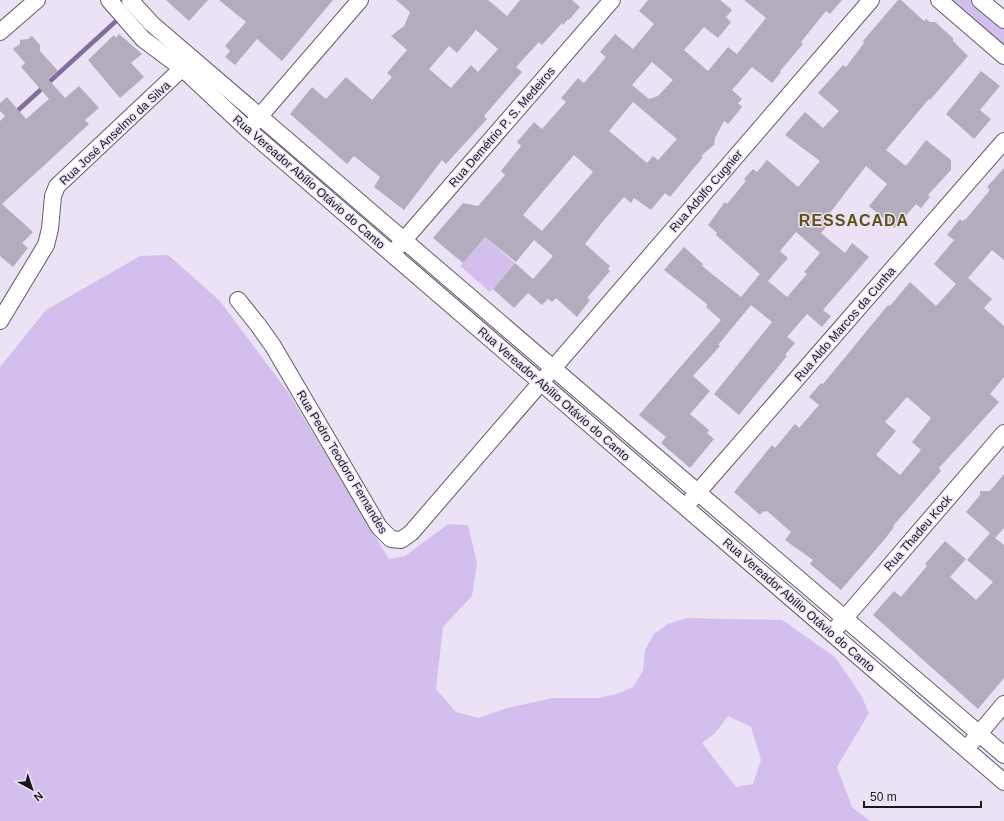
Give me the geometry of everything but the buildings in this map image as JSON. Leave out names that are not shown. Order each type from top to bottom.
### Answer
[{"type":"street","points":[[0,32],[37,0]]},
{"type":"street","name":"Rua Vereador Abílio Otávio do Canto","points":[[109,0],[143,39],[188,63],[260,116],[1004,755]]},
{"type":"street","name":"Rua Vereador Abílio Otávio do Canto","points":[[130,0],[248,130],[1004,782]]},
{"type":"street","points":[[248,130],[360,0]]},
{"type":"street","name":"Rua Demétrio P. S. Medeiros","points":[[392,254],[612,0]]},
{"type":"street","name":"Rua Adolfo Cugnier","points":[[541,383],[870,0]]},
{"type":"street","points":[[939,0],[1004,56]]},
{"type":"street","points":[[980,0],[1004,20]]},
{"type":"street","name":"Rua José Anselmo da Silva","points":[[0,321],[46,245],[50,229],[53,196],[57,186],[188,63]]},
{"type":"street","name":"Rua Aldo Marcos da Cunha","points":[[685,507],[1004,141]]},
{"type":"street","name":"Rua Pedro Teodoro Fernandes","points":[[238,300],[273,346],[379,527],[391,540],[402,540],[411,533],[541,383]]},
{"type":"street","name":"Rua Thadeu Kock","points":[[832,633],[1004,433]]},
{"type":"street","points":[[966,749],[1004,704]]},
{"type":"shaded area","points":[[949,0],[972,0],[1004,28],[1004,47]]},
{"type":"shaded area","points":[[485,237],[515,263],[490,292],[460,266]]},
{"type":"shaded area","points":[[168,255],[220,301],[288,392],[389,559],[405,556],[448,524],[468,525],[477,563],[472,596],[443,627],[436,689],[456,712],[478,718],[507,708],[553,698],[598,698],[617,694],[633,687],[643,671],[645,650],[654,634],[668,624],[686,618],[782,620],[835,657],[861,695],[869,713],[837,767],[852,807],[870,821],[0,821],[0,367],[46,310],[140,256]],"holes":[[[728,716],[751,727],[761,760],[753,784],[736,787],[702,743],[715,733]]]},
{"type":"waterway","points":[[14,114],[115,22]]},
{"type":"district","name":"RESSACADA","points":[[854,220]]}]
